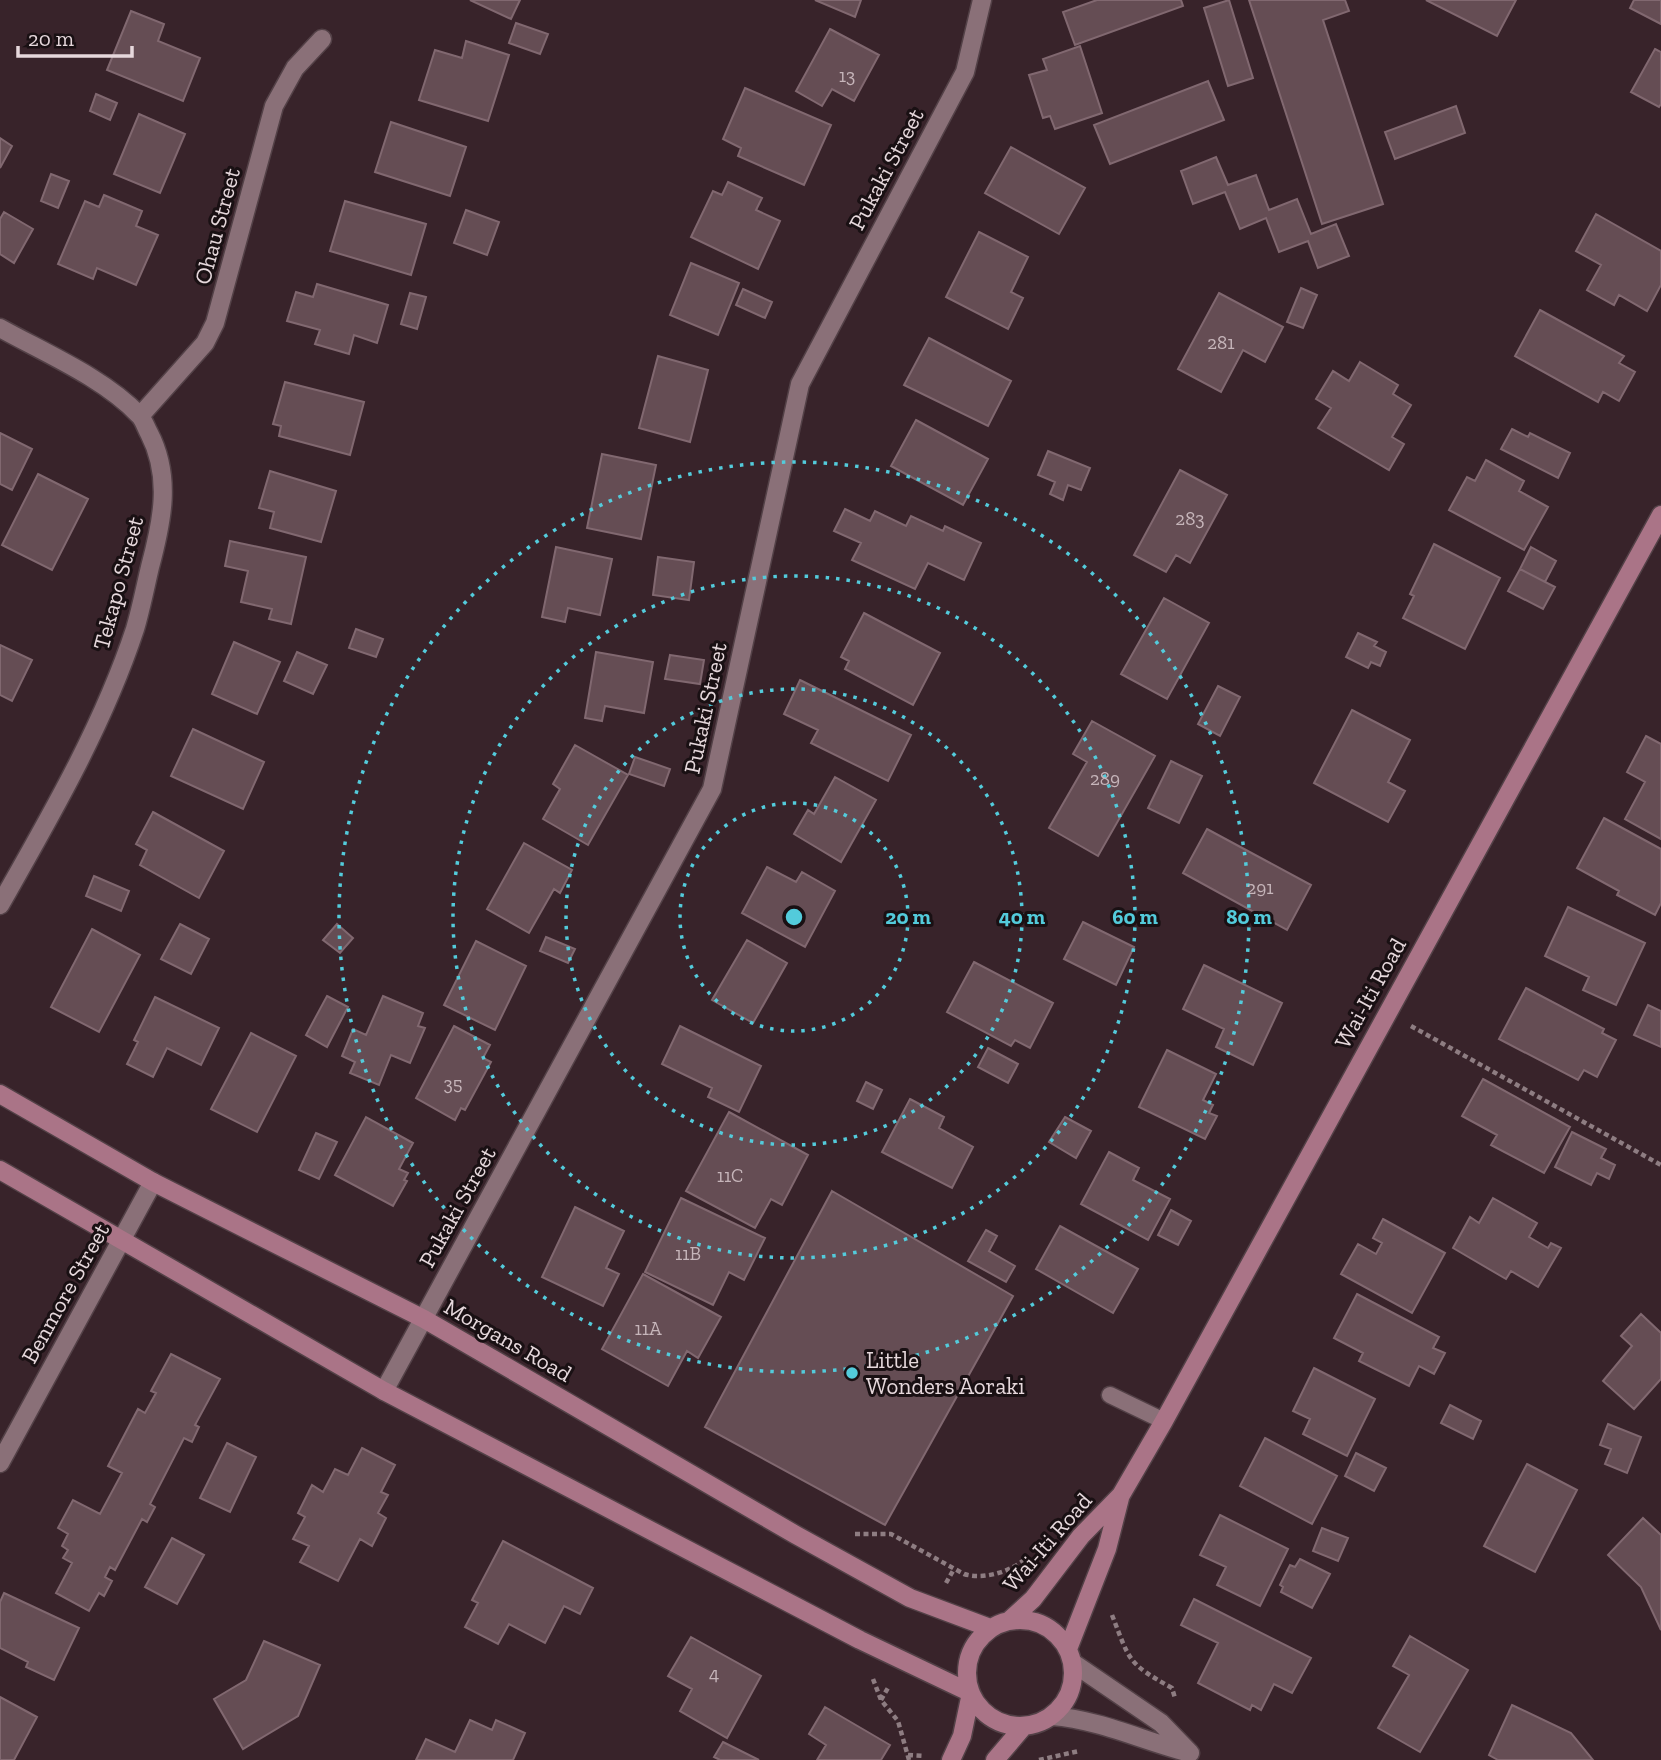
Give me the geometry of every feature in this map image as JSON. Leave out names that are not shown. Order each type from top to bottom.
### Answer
[{"type":"street","name":"Pukaki Street","points":[[384,1391],[712,789],[800,384],[965,72],[982,0]]},
{"type":"street","name":"Ohau Street","points":[[140,416],[205,343],[215,323],[274,106],[295,68],[322,39]]},
{"type":"street","name":"Tekapo Street","points":[[0,328],[101,384],[140,416],[155,443],[162,470],[164,497],[160,527],[136,627],[117,678],[92,733],[0,905]]},
{"type":"street","name":"Wai-Iti Road","points":[[1010,1620],[1033,1599],[1081,1536],[1121,1495],[1661,515]]},
{"type":"street","name":"Morgans Road","points":[[0,1094],[153,1182],[424,1319],[910,1598],[990,1628]]},
{"type":"street","points":[[0,1170],[384,1391],[860,1640],[971,1693]]},
{"type":"street","name":"Benmore Street","points":[[0,1464],[153,1182]]},
{"type":"street","name":"Wai-Iti Road","points":[[1070,1656],[1107,1549],[1121,1495]]},
{"type":"street","points":[[1010,1620],[1028,1620],[1044,1625],[1058,1634],[1070,1656],[1074,1678],[1063,1705],[1052,1716],[1039,1723],[1009,1725],[995,1721],[981,1709],[971,1693],[966,1675],[969,1657],[977,1641],[990,1628],[1010,1620]]},
{"type":"street","points":[[1070,1656],[1161,1723],[1196,1757]]},
{"type":"street","points":[[951,1760],[962,1736],[971,1693]]},
{"type":"street","points":[[1052,1716],[1079,1718],[1196,1757]]},
{"type":"street","points":[[995,1760],[1024,1726]]},
{"type":"lane","points":[[1110,1395],[1164,1421]]},
{"type":"path","points":[[1387,1012],[1661,1165]]},
{"type":"path","points":[[856,1534],[891,1534],[973,1577],[994,1574],[1020,1564],[1032,1550]]},
{"type":"path","points":[[1110,1611],[1128,1657],[1140,1670],[1172,1688],[1177,1707]]},
{"type":"path","points":[[881,1700],[893,1678]]},
{"type":"path","points":[[874,1679],[881,1700],[898,1721],[909,1760]]},
{"type":"building","points":[[470,0],[520,0],[511,19]]},
{"type":"building","points":[[815,0],[861,0],[855,17]]},
{"type":"building","points":[[1097,0],[1181,0],[1183,6],[1075,45],[1063,12]]},
{"type":"building","points":[[1229,0],[1253,78],[1228,86],[1204,8]]},
{"type":"building","points":[[1249,0],[1345,0],[1349,11],[1323,20],[1383,204],[1322,224]]},
{"type":"building","points":[[1426,0],[1516,0],[1497,36]]},
{"type":"building","points":[[1634,0],[1661,0],[1661,24],[1630,8]]},
{"type":"building","points":[[131,11],[164,24],[158,41],[200,58],[183,101],[107,70]]},
{"type":"building","points":[[516,23],[548,34],[540,54],[509,43]]},
{"type":"building","points":[[830,29],[879,55],[854,101],[832,89],[822,106],[796,91]]},
{"type":"building","points":[[466,41],[509,55],[488,121],[419,100],[435,50],[462,58]]},
{"type":"building","points":[[1080,46],[1102,113],[1055,129],[1050,116],[1043,118],[1029,75],[1047,70],[1043,59]]},
{"type":"building","points":[[1655,49],[1661,52],[1659,107],[1631,92]]},
{"type":"building","points":[[1208,81],[1224,120],[1110,164],[1094,125]]},
{"type":"building","points":[[745,88],[831,125],[804,185],[738,156],[741,148],[723,139]]},
{"type":"building","points":[[96,94],[117,103],[110,120],[90,111]]},
{"type":"building","points":[[1456,106],[1465,133],[1395,159],[1385,132]]},
{"type":"building","points":[[139,114],[185,134],[160,193],[114,174]]},
{"type":"building","points":[[391,122],[466,147],[450,196],[375,172]]},
{"type":"building","points":[[0,138],[12,146],[0,168]]},
{"type":"building","points":[[1011,147],[1085,188],[1059,234],[985,193]]},
{"type":"building","points":[[1216,157],[1228,185],[1256,175],[1269,210],[1297,199],[1311,234],[1336,224],[1349,256],[1318,268],[1308,241],[1279,252],[1266,218],[1240,229],[1225,192],[1193,204],[1181,171]]},
{"type":"building","points":[[51,174],[69,181],[58,208],[41,201]]},
{"type":"building","points":[[728,182],[762,198],[756,210],[780,221],[758,269],[691,237],[713,191],[722,195]]},
{"type":"building","points":[[104,195],[142,211],[136,226],[158,235],[136,285],[97,268],[93,279],[58,264],[85,201],[99,207]]},
{"type":"building","points":[[345,201],[426,224],[411,275],[330,251]]},
{"type":"building","points":[[466,210],[499,222],[487,255],[454,243]]},
{"type":"building","points":[[4,212],[33,229],[14,263],[0,254],[0,219]]},
{"type":"building","points":[[1596,214],[1661,251],[1661,285],[1647,311],[1619,295],[1614,305],[1587,290],[1601,265],[1576,251]]},
{"type":"building","points":[[979,232],[1028,257],[1011,292],[1023,298],[1008,329],[946,297]]},
{"type":"building","points":[[691,263],[739,283],[718,335],[670,315]]},
{"type":"building","points":[[317,284],[388,305],[377,343],[354,335],[349,354],[315,344],[320,330],[287,321],[296,292],[313,297]]},
{"type":"building","points":[[1301,288],[1317,295],[1303,328],[1287,322]]},
{"type":"building","points":[[743,289],[772,302],[765,318],[736,305]]},
{"type":"building","points":[[410,293],[426,297],[417,329],[401,324]]},
{"type":"building","points":[[1219,293],[1283,327],[1265,362],[1243,350],[1221,392],[1178,369]]},
{"type":"building","points":[[1540,310],[1624,356],[1619,363],[1635,372],[1619,401],[1603,392],[1598,402],[1515,356]]},
{"type":"building","points":[[929,338],[1011,381],[988,426],[904,385]]},
{"type":"building","points":[[658,356],[708,370],[690,442],[639,428]]},
{"type":"building","points":[[1360,362],[1398,385],[1393,394],[1411,405],[1392,437],[1404,444],[1389,470],[1318,428],[1331,408],[1316,399],[1333,371],[1349,381]]},
{"type":"building","points":[[285,382],[364,402],[350,455],[279,436],[281,426],[273,424]]},
{"type":"building","points":[[916,420],[988,459],[963,505],[891,466]]},
{"type":"building","points":[[1512,429],[1528,437],[1530,433],[1570,453],[1558,478],[1501,449]]},
{"type":"building","points":[[0,433],[32,449],[12,490],[0,484]]},
{"type":"building","points":[[1048,451],[1090,468],[1081,490],[1068,485],[1063,500],[1050,494],[1055,482],[1038,475]]},
{"type":"building","points":[[602,454],[656,465],[641,539],[587,528]]},
{"type":"building","points":[[1486,460],[1524,481],[1519,491],[1548,507],[1524,550],[1449,510],[1467,477],[1475,481]]},
{"type":"building","points":[[1180,470],[1227,495],[1190,563],[1176,555],[1166,572],[1134,555]]},
{"type":"building","points":[[270,471],[336,491],[321,542],[270,528],[274,512],[259,508]]},
{"type":"building","points":[[38,474],[88,499],[52,570],[2,545]]},
{"type":"building","points":[[845,509],[870,521],[875,511],[906,526],[911,516],[943,531],[945,526],[981,543],[964,580],[928,563],[915,589],[852,560],[861,543],[834,531]]},
{"type":"building","points":[[230,541],[306,557],[291,624],[269,619],[272,609],[241,602],[248,571],[225,566]]},
{"type":"building","points":[[1434,544],[1500,578],[1465,649],[1403,618],[1414,596],[1410,594]]},
{"type":"building","points":[[556,547],[612,559],[600,615],[568,608],[565,622],[542,617]]},
{"type":"building","points":[[1531,547],[1556,561],[1545,582],[1520,569]]},
{"type":"building","points":[[658,557],[694,562],[689,600],[653,595]]},
{"type":"building","points":[[1520,569],[1555,587],[1543,609],[1508,591]]},
{"type":"building","points":[[1164,598],[1209,623],[1167,699],[1121,674]]},
{"type":"building","points":[[864,613],[940,653],[913,705],[845,669],[849,661],[841,657]]},
{"type":"building","points":[[356,629],[383,639],[376,657],[349,648]]},
{"type":"building","points":[[1358,633],[1377,642],[1374,646],[1386,652],[1380,666],[1371,662],[1368,668],[1346,657]]},
{"type":"building","points":[[234,642],[280,662],[257,714],[212,694]]},
{"type":"building","points":[[0,645],[32,660],[12,701],[0,695]]},
{"type":"building","points":[[297,652],[327,665],[313,694],[284,681]]},
{"type":"building","points":[[596,652],[653,662],[644,713],[605,706],[602,721],[585,718]]},
{"type":"building","points":[[670,655],[704,660],[700,684],[665,679]]},
{"type":"building","points":[[800,680],[911,735],[888,781],[811,743],[818,730],[784,714]]},
{"type":"building","points":[[1218,686],[1240,697],[1220,736],[1198,724]]},
{"type":"building","points":[[1352,710],[1410,740],[1388,782],[1405,791],[1388,822],[1314,783]]},
{"type":"building","points":[[1092,721],[1155,756],[1098,856],[1049,828],[1087,762],[1073,754]]},
{"type":"building","points":[[193,729],[264,762],[243,809],[171,776]]},
{"type":"building","points":[[1646,736],[1661,744],[1661,839],[1625,819],[1645,782],[1627,772]]},
{"type":"building","points":[[575,745],[628,775],[588,845],[543,819],[560,789],[553,784]]},
{"type":"building","points":[[635,757],[670,769],[664,786],[629,774]]},
{"type":"building","points":[[1171,761],[1202,776],[1179,823],[1148,808]]},
{"type":"building","points":[[835,777],[876,800],[841,862],[794,834],[808,810],[814,814]]},
{"type":"building","points":[[153,812],[224,851],[199,898],[140,865],[147,850],[136,844]]},
{"type":"building","points":[[1604,818],[1661,849],[1661,903],[1655,915],[1617,895],[1619,891],[1577,868]]},
{"type":"building","points":[[1207,829],[1311,885],[1287,930],[1183,873]]},
{"type":"building","points":[[524,843],[572,870],[560,893],[554,889],[529,933],[487,909]]},
{"type":"building","points":[[767,867],[796,882],[802,872],[835,891],[805,947],[742,913]]},
{"type":"building","points":[[94,876],[129,891],[121,911],[86,896]]},
{"type":"building","points":[[1568,907],[1645,943],[1616,1005],[1583,990],[1589,977],[1545,956]]},
{"type":"building","points":[[1083,922],[1134,947],[1116,985],[1064,959]]},
{"type":"building","points":[[180,924],[209,939],[191,974],[161,959]]},
{"type":"building","points":[[337,924],[353,938],[340,953],[323,940]]},
{"type":"building","points":[[92,929],[140,955],[99,1032],[51,1007]]},
{"type":"building","points":[[546,937],[575,949],[568,963],[540,951]]},
{"type":"building","points":[[747,940],[787,963],[753,1023],[712,1000]]},
{"type":"building","points":[[476,941],[526,966],[495,1030],[444,1005]]},
{"type":"building","points":[[974,962],[1053,1003],[1030,1048],[1015,1040],[1011,1046],[947,1012]]},
{"type":"building","points":[[1204,965],[1282,1003],[1253,1065],[1216,1047],[1224,1029],[1183,1009]]},
{"type":"building","points":[[1526,988],[1604,1029],[1602,1033],[1616,1040],[1597,1077],[1584,1070],[1578,1080],[1499,1039]]},
{"type":"building","points":[[327,996],[348,1007],[327,1047],[306,1035]]},
{"type":"building","points":[[383,996],[423,1013],[418,1026],[425,1028],[410,1063],[391,1055],[379,1085],[350,1073],[355,1062],[342,1056],[353,1029],[366,1035]]},
{"type":"building","points":[[155,997],[219,1028],[201,1065],[167,1048],[153,1077],[127,1064],[138,1042],[134,1040]]},
{"type":"building","points":[[1648,1005],[1661,1011],[1661,1047],[1634,1035]]},
{"type":"building","points":[[454,1026],[490,1045],[483,1058],[491,1062],[465,1110],[461,1108],[455,1120],[416,1098]]},
{"type":"building","points":[[680,1026],[761,1066],[739,1112],[708,1097],[712,1088],[662,1064]]},
{"type":"building","points":[[251,1033],[296,1056],[257,1132],[211,1109]]},
{"type":"building","points":[[988,1048],[1018,1064],[1008,1083],[978,1067]]},
{"type":"building","points":[[1167,1050],[1216,1074],[1203,1100],[1213,1105],[1209,1113],[1217,1116],[1205,1139],[1139,1107]]},
{"type":"building","points":[[1483,1079],[1570,1127],[1544,1173],[1491,1145],[1497,1135],[1462,1116]]},
{"type":"building","points":[[866,1082],[882,1090],[873,1109],[857,1101]]},
{"type":"building","points":[[910,1099],[944,1117],[939,1128],[973,1147],[952,1188],[882,1152]]},
{"type":"building","points":[[729,1112],[808,1155],[782,1205],[771,1199],[755,1228],[686,1191]]},
{"type":"building","points":[[366,1117],[413,1143],[399,1169],[408,1173],[404,1180],[407,1181],[393,1206],[335,1175]]},
{"type":"building","points":[[1065,1117],[1091,1131],[1076,1158],[1049,1142]]},
{"type":"building","points":[[1572,1132],[1606,1149],[1601,1158],[1615,1165],[1609,1179],[1597,1173],[1591,1185],[1555,1167]]},
{"type":"building","points":[[316,1133],[337,1142],[319,1179],[299,1170]]},
{"type":"building","points":[[1109,1152],[1139,1168],[1133,1180],[1170,1199],[1148,1240],[1081,1204]]},
{"type":"building","name":"Little Wonders Aoraki","points":[[832,1191],[1013,1296],[885,1525],[705,1427]]},
{"type":"building","points":[[681,1198],[765,1238],[744,1280],[729,1272],[713,1305],[645,1272]]},
{"type":"building","points":[[1493,1198],[1537,1223],[1529,1237],[1548,1248],[1551,1243],[1561,1248],[1538,1287],[1511,1271],[1506,1279],[1453,1248],[1470,1217],[1479,1223]]},
{"type":"building","points":[[575,1207],[624,1231],[606,1268],[619,1274],[603,1306],[542,1277]]},
{"type":"building","points":[[1171,1210],[1191,1221],[1178,1245],[1158,1235]]},
{"type":"building","points":[[1383,1219],[1445,1253],[1412,1313],[1341,1274],[1358,1244],[1376,1254],[1382,1243],[1373,1238]]},
{"type":"building","points":[[1060,1226],[1138,1269],[1113,1313],[1036,1269]]},
{"type":"building","points":[[986,1230],[997,1236],[989,1251],[1015,1266],[1006,1282],[968,1261]]},
{"type":"building","points":[[643,1274],[721,1317],[698,1358],[687,1351],[668,1386],[602,1349]]},
{"type":"building","points":[[1357,1294],[1439,1337],[1433,1348],[1445,1353],[1434,1374],[1419,1366],[1409,1386],[1359,1361],[1363,1353],[1334,1338]]},
{"type":"building","points":[[1641,1314],[1661,1333],[1661,1379],[1634,1409],[1603,1381],[1632,1346],[1621,1336]]},
{"type":"building","points":[[171,1354],[220,1379],[195,1425],[199,1427],[192,1442],[184,1438],[150,1504],[155,1507],[147,1522],[142,1519],[115,1570],[110,1567],[105,1577],[112,1581],[104,1596],[99,1593],[89,1611],[56,1593],[72,1563],[63,1558],[68,1550],[62,1546],[68,1534],[58,1528],[73,1500],[100,1514],[122,1473],[108,1466],[138,1409],[145,1413],[156,1393],[151,1391]]},
{"type":"building","points":[[1314,1368],[1375,1399],[1347,1456],[1303,1434],[1310,1419],[1293,1411]]},
{"type":"building","points":[[1450,1405],[1481,1421],[1473,1439],[1441,1423]]},
{"type":"building","points":[[1608,1424],[1641,1437],[1627,1473],[1605,1464],[1611,1449],[1600,1445]]},
{"type":"building","points":[[1265,1438],[1337,1476],[1312,1524],[1240,1486]]},
{"type":"building","points":[[227,1443],[256,1457],[230,1512],[200,1498]]},
{"type":"building","points":[[362,1448],[395,1465],[381,1492],[388,1495],[378,1513],[386,1518],[372,1546],[360,1539],[338,1581],[300,1562],[309,1546],[293,1539],[305,1517],[298,1513],[312,1485],[323,1492],[335,1469],[348,1475]]},
{"type":"building","points":[[1356,1453],[1386,1468],[1374,1491],[1345,1476]]},
{"type":"building","points":[[1527,1464],[1577,1490],[1535,1572],[1484,1546]]},
{"type":"building","points":[[1220,1515],[1288,1549],[1260,1606],[1217,1585],[1226,1567],[1200,1555]]},
{"type":"building","points":[[1643,1518],[1661,1535],[1661,1630],[1641,1587],[1608,1555]]},
{"type":"building","points":[[1322,1528],[1348,1538],[1338,1561],[1313,1551]]},
{"type":"building","points":[[172,1538],[204,1555],[177,1604],[145,1587]]},
{"type":"building","points":[[503,1541],[593,1588],[580,1614],[564,1606],[545,1643],[509,1624],[498,1644],[465,1627],[478,1603],[472,1600]]},
{"type":"building","points":[[1300,1559],[1330,1574],[1312,1608],[1281,1592],[1283,1587],[1280,1585],[1290,1565],[1295,1567]]},
{"type":"building","points":[[4,1593],[79,1628],[54,1680],[26,1667],[28,1662],[0,1648],[0,1602]]},
{"type":"building","points":[[1194,1599],[1311,1658],[1292,1693],[1274,1684],[1261,1710],[1252,1705],[1250,1710],[1198,1683],[1218,1643],[1181,1625]]},
{"type":"building","points":[[1410,1636],[1468,1670],[1420,1752],[1378,1728],[1409,1675],[1393,1666]]},
{"type":"building","points":[[691,1637],[761,1676],[727,1738],[680,1711],[692,1689],[668,1676]]},
{"type":"building","points":[[264,1641],[320,1665],[298,1716],[243,1749],[214,1699],[246,1680]]},
{"type":"building","points":[[0,1697],[37,1717],[14,1760],[0,1760]]},
{"type":"building","points":[[1512,1705],[1571,1733],[1593,1760],[1498,1760],[1489,1755]]},
{"type":"building","points":[[825,1707],[890,1745],[881,1760],[817,1760],[826,1745],[809,1734]]},
{"type":"building","points":[[470,1720],[492,1730],[496,1720],[525,1733],[513,1760],[416,1760],[426,1739],[455,1752]]},
{"type":"building","points":[[723,1742],[759,1760],[720,1760],[714,1757]]},
{"type":"place","name":"Little Wonders Aoraki","points":[[852,1373]]}]
